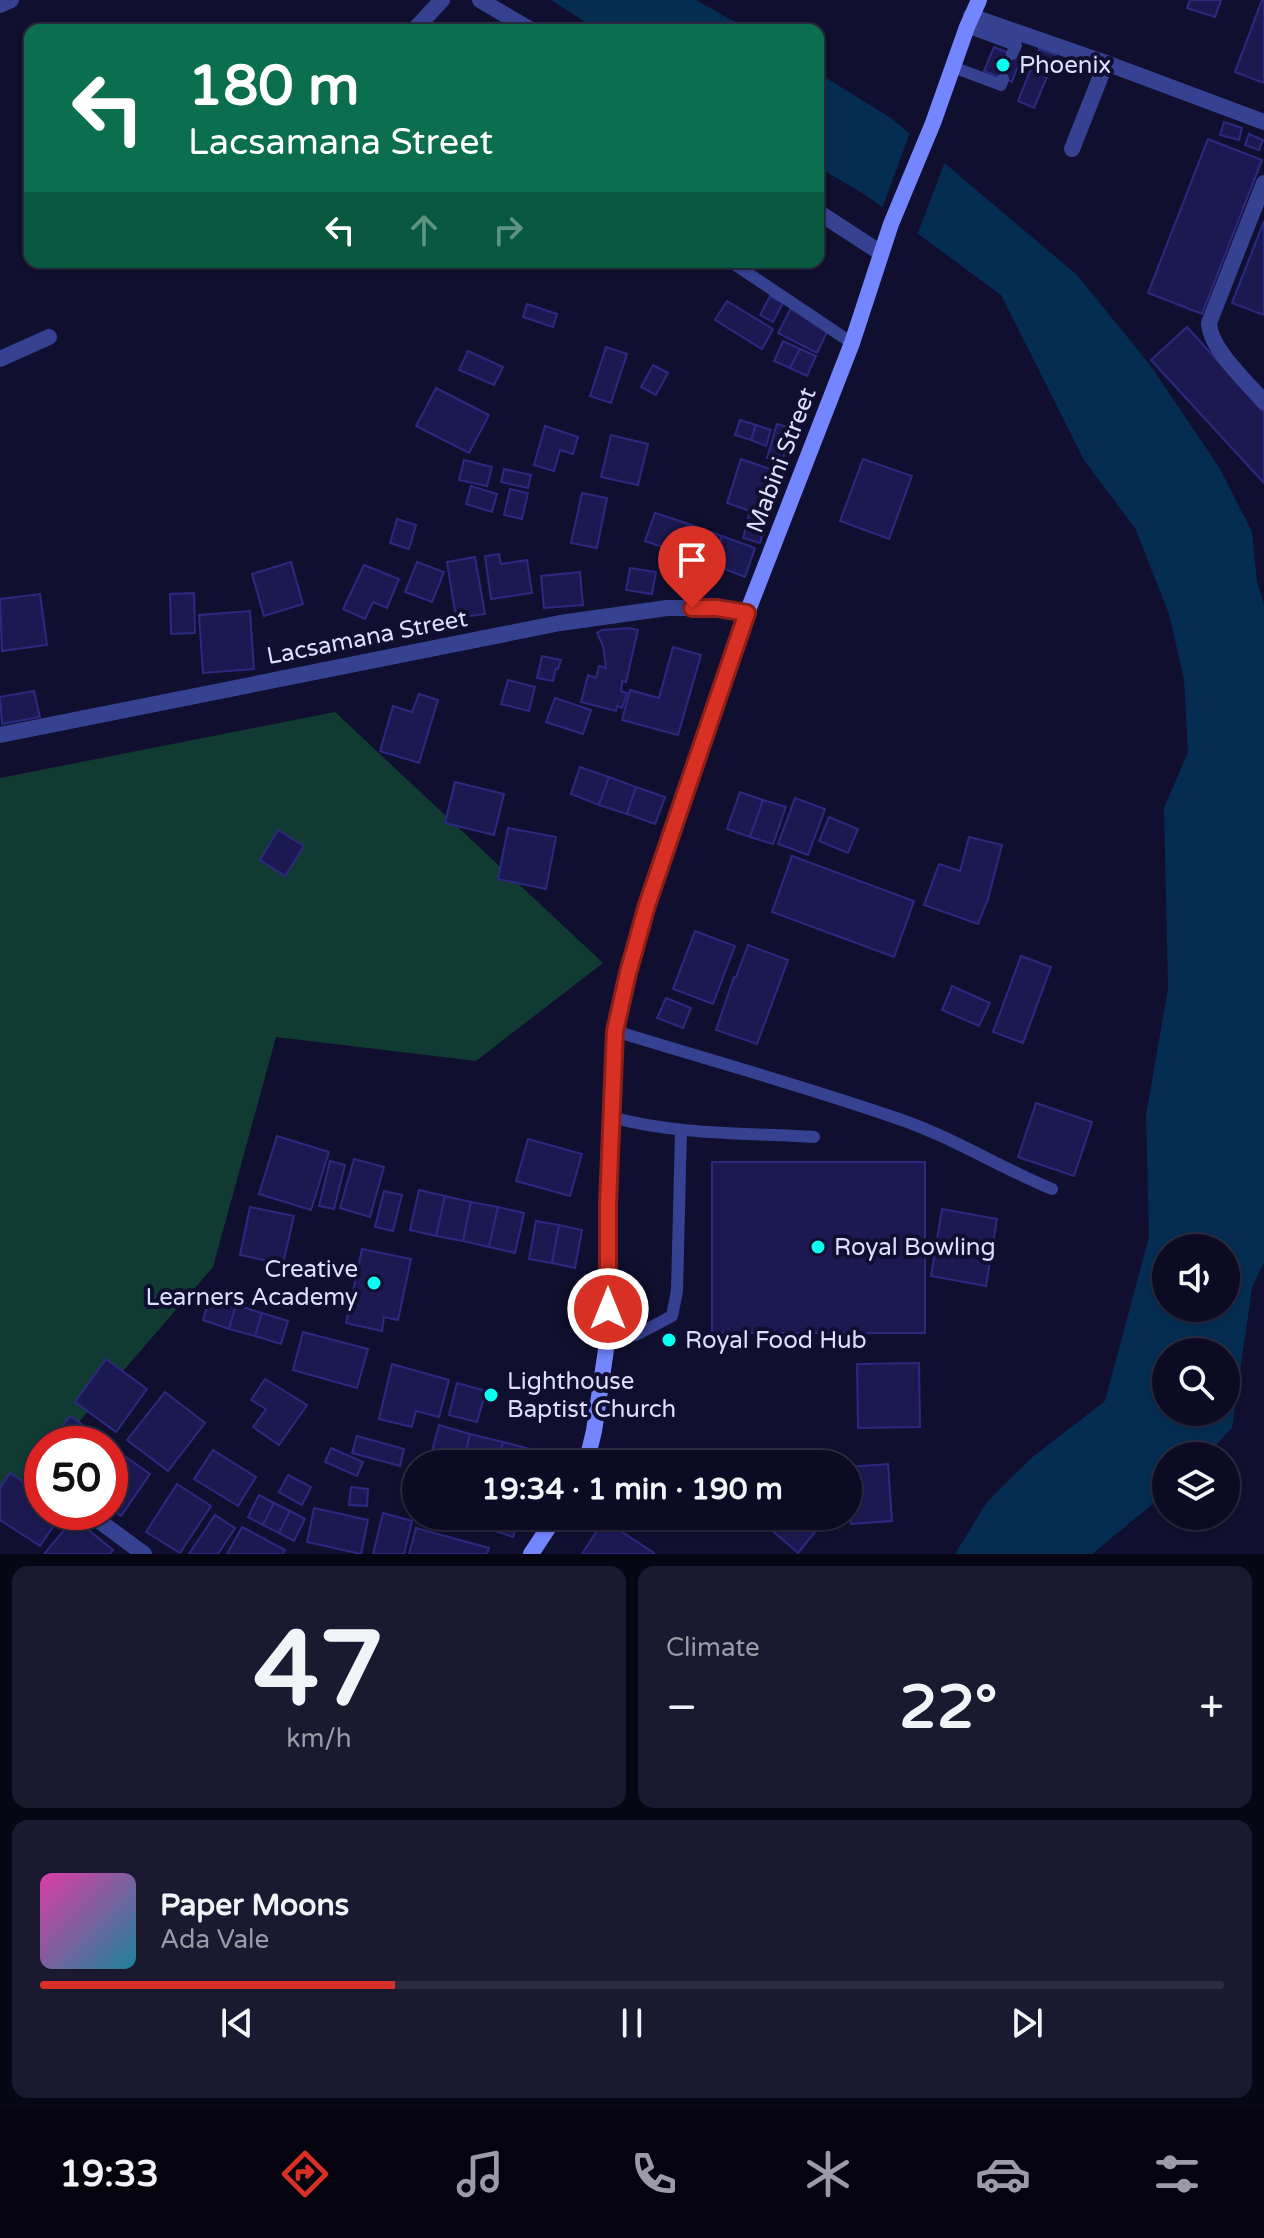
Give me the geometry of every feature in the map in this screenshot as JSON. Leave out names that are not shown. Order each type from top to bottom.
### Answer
[{"type":"main road","name":"Mabini Street","points":[[589,1450],[608,1336],[615,1031],[628,973],[647,905],[747,613],[852,343],[891,224],[979,0]]},
{"type":"main road","points":[[531,1554],[547,1530]]},
{"type":"street","points":[[0,5],[11,0]]},
{"type":"street","points":[[420,24],[442,0]]},
{"type":"street","points":[[480,0],[521,24]]},
{"type":"street","points":[[969,21],[1106,63],[1264,122]]},
{"type":"street","points":[[1072,149],[1106,63]]},
{"type":"street","points":[[1264,183],[1209,323],[1215,345],[1264,402]]},
{"type":"street","points":[[824,216],[881,253]]},
{"type":"street","points":[[0,359],[49,337]]},
{"type":"street","name":"Lacsamana Street","points":[[0,735],[560,623],[667,608],[717,608],[747,613]]},
{"type":"street","points":[[111,1530],[144,1554]]},
{"type":"lane","points":[[969,21],[1016,45],[1012,54]]},
{"type":"lane","points":[[953,67],[1001,85],[1003,79]]},
{"type":"lane","points":[[740,268],[852,343]]},
{"type":"lane","points":[[615,1031],[898,1118],[1052,1189]]},
{"type":"lane","points":[[611,1117],[681,1130],[814,1137]]},
{"type":"lane","points":[[608,1336],[636,1335],[672,1316],[677,1291],[681,1130]]},
{"type":"green space","points":[[335,712],[603,963],[476,1061],[276,1037],[213,1267],[76,1426],[24,1426],[24,1486],[0,1514],[0,778]]},
{"type":"water","points":[[551,0],[696,0],[738,24],[589,24]]},
{"type":"water","points":[[824,77],[891,118],[1077,275],[1150,365],[1219,467],[1252,532],[1257,581],[1264,605],[1264,1262],[1252,1288],[1240,1372],[1240,1338],[1152,1338],[1152,1426],[1232,1428],[1219,1442],[1152,1442],[1152,1505],[1092,1554],[955,1554],[987,1502],[1030,1459],[1105,1401],[1149,1237],[1146,1115],[1168,989],[1164,808],[1188,752],[1184,679],[1169,614],[1135,528],[1084,460],[1001,295],[864,194],[824,171]]},
{"type":"pier","points":[[911,130],[946,159],[916,238],[881,211]]},
{"type":"building","points":[[1190,0],[1221,0],[1215,17],[1187,8]]},
{"type":"building","points":[[1264,0],[1264,83],[1235,72]]},
{"type":"building","name":"Phoenix","points":[[994,47],[1021,58],[1012,82],[984,71]]},
{"type":"building","points":[[1039,49],[1056,55],[1034,108],[1018,101]]},
{"type":"building","points":[[1224,122],[1242,128],[1239,140],[1220,135]]},
{"type":"building","points":[[1249,134],[1263,140],[1259,150],[1245,145]]},
{"type":"building","points":[[1208,139],[1262,160],[1202,314],[1148,293]]},
{"type":"building","points":[[1264,221],[1264,315],[1232,303]]},
{"type":"building","points":[[770,296],[783,303],[773,322],[760,315]]},
{"type":"building","points":[[727,301],[773,329],[762,349],[715,320]]},
{"type":"building","points":[[527,304],[557,314],[553,327],[523,317]]},
{"type":"building","points":[[791,308],[829,328],[817,353],[778,333]]},
{"type":"building","points":[[1187,327],[1264,412],[1264,483],[1151,360]]},
{"type":"building","points":[[783,341],[800,349],[790,368],[774,361]]},
{"type":"building","points":[[606,347],[627,354],[611,403],[590,396]]},
{"type":"building","points":[[800,349],[816,356],[807,376],[790,368]]},
{"type":"building","points":[[468,351],[503,367],[494,385],[459,370]]},
{"type":"building","points":[[653,365],[668,373],[656,395],[641,387]]},
{"type":"building","points":[[436,388],[489,415],[469,453],[416,426]]},
{"type":"building","points":[[740,420],[756,425],[751,440],[735,435]]},
{"type":"building","points":[[777,424],[792,428],[782,462],[767,458]]},
{"type":"building","points":[[756,425],[771,430],[766,446],[751,440]]},
{"type":"building","points":[[545,426],[578,437],[573,454],[560,450],[554,471],[534,465]]},
{"type":"building","points":[[611,435],[648,444],[638,485],[601,477]]},
{"type":"building","points":[[741,459],[779,472],[760,543],[743,538],[750,511],[727,503]]},
{"type":"building","points":[[863,459],[912,476],[889,539],[840,521]]},
{"type":"building","points":[[464,460],[492,467],[487,486],[459,480]]},
{"type":"building","points":[[504,469],[531,475],[528,488],[501,482]]},
{"type":"building","points":[[471,486],[497,494],[492,512],[466,504]]},
{"type":"building","points":[[510,489],[528,493],[522,519],[504,515]]},
{"type":"building","points":[[582,493],[607,498],[597,548],[571,543]]},
{"type":"building","points":[[655,513],[689,524],[679,553],[645,541]]},
{"type":"building","points":[[397,519],[416,525],[409,549],[390,543]]},
{"type":"building","points":[[689,524],[722,536],[712,564],[679,553]]},
{"type":"building","points":[[722,536],[755,548],[745,577],[712,564]]},
{"type":"building","points":[[499,554],[501,564],[527,560],[532,593],[491,599],[485,556]]},
{"type":"building","points":[[475,557],[485,614],[456,618],[447,562]]},
{"type":"building","points":[[291,562],[303,604],[264,616],[252,574]]},
{"type":"building","points":[[417,562],[444,572],[432,602],[405,592]]},
{"type":"building","points":[[364,565],[399,579],[387,608],[373,602],[365,619],[343,609]]},
{"type":"building","points":[[630,568],[656,572],[652,594],[626,590]]},
{"type":"building","points":[[580,572],[583,605],[544,608],[541,576]]},
{"type":"building","points":[[194,593],[195,633],[171,634],[170,594]]},
{"type":"building","points":[[40,594],[47,645],[2,651],[0,599]]},
{"type":"building","points":[[250,611],[254,669],[203,673],[199,615]]},
{"type":"building","points":[[629,628],[638,630],[626,682],[622,681],[621,691],[627,693],[622,708],[617,706],[616,711],[581,702],[588,675],[596,678],[599,666],[606,668],[603,646],[597,633]]},
{"type":"building","points":[[673,647],[701,655],[678,735],[622,720],[630,690],[659,698]]},
{"type":"building","points":[[542,656],[561,660],[553,681],[537,678]]},
{"type":"building","points":[[508,680],[535,687],[529,711],[501,704]]},
{"type":"building","points":[[34,691],[40,717],[2,724],[0,697]]},
{"type":"building","points":[[419,694],[438,700],[419,763],[380,751],[393,706],[412,712]]},
{"type":"building","points":[[555,698],[591,710],[583,734],[546,722]]},
{"type":"building","points":[[580,767],[609,777],[599,805],[571,794]]},
{"type":"building","points":[[609,777],[636,787],[627,814],[599,805]]},
{"type":"building","points":[[455,782],[504,794],[494,835],[445,823]]},
{"type":"building","points":[[636,787],[665,797],[655,824],[627,814]]},
{"type":"building","points":[[740,792],[763,800],[750,837],[727,829]]},
{"type":"building","points":[[795,798],[825,809],[808,855],[778,844]]},
{"type":"building","points":[[763,800],[786,807],[773,844],[750,837]]},
{"type":"building","points":[[829,817],[858,829],[848,853],[819,841]]},
{"type":"building","points":[[508,828],[556,837],[546,889],[498,879]]},
{"type":"building","points":[[278,830],[304,846],[285,876],[260,860]]},
{"type":"building","points":[[969,837],[1002,845],[978,924],[924,905],[939,864],[960,871]]},
{"type":"building","points":[[792,856],[914,901],[894,957],[772,912]]},
{"type":"building","points":[[695,931],[735,946],[713,1004],[673,989]]},
{"type":"building","points":[[748,945],[788,960],[757,1044],[716,1030]]},
{"type":"building","points":[[1021,956],[1051,967],[1023,1043],[993,1032]]},
{"type":"building","points":[[952,986],[990,1003],[979,1026],[942,1010]]},
{"type":"building","points":[[666,998],[691,1008],[683,1028],[657,1018]]},
{"type":"building","points":[[1036,1103],[1092,1122],[1074,1176],[1018,1157]]},
{"type":"building","points":[[277,1136],[329,1152],[311,1210],[259,1194]]},
{"type":"building","points":[[528,1139],[582,1154],[570,1196],[516,1181]]},
{"type":"building","points":[[354,1159],[384,1167],[370,1217],[340,1208]]},
{"type":"building","points":[[330,1161],[345,1165],[334,1209],[319,1206]]},
{"type":"building","name":"Royal Bowling","points":[[712,1162],[925,1162],[925,1333],[712,1333]]},
{"type":"building","points":[[419,1190],[445,1196],[436,1236],[410,1230]]},
{"type":"building","points":[[384,1191],[402,1195],[393,1231],[375,1227]]},
{"type":"building","points":[[445,1196],[471,1202],[463,1241],[436,1236]]},
{"type":"building","points":[[471,1202],[498,1207],[489,1247],[463,1241]]},
{"type":"building","points":[[250,1207],[294,1216],[283,1264],[240,1255]]},
{"type":"building","points":[[498,1207],[524,1213],[515,1253],[489,1247]]},
{"type":"building","points":[[942,1209],[997,1219],[986,1286],[931,1276]]},
{"type":"building","points":[[536,1221],[559,1225],[552,1263],[529,1259]]},
{"type":"building","points":[[559,1225],[582,1230],[575,1268],[552,1263]]},
{"type":"building","points":[[362,1249],[411,1259],[398,1320],[384,1317],[382,1331],[346,1323]]},
{"type":"building","points":[[210,1297],[236,1305],[229,1329],[203,1320]]},
{"type":"building","points":[[236,1305],[262,1313],[255,1336],[229,1329]]},
{"type":"building","points":[[262,1313],[288,1321],[281,1344],[255,1336]]},
{"type":"building","points":[[303,1332],[368,1349],[357,1388],[293,1370]]},
{"type":"building","points":[[106,1359],[147,1389],[120,1426],[108,1426],[75,1402]]},
{"type":"building","points":[[919,1363],[920,1427],[858,1428],[857,1364]]},
{"type":"building","points":[[392,1364],[449,1380],[439,1417],[416,1411],[412,1427],[379,1419]]},
{"type":"building","points":[[265,1379],[307,1405],[279,1445],[253,1427],[266,1409],[251,1400]]},
{"type":"building","points":[[457,1383],[486,1391],[477,1422],[449,1415]]},
{"type":"building","points":[[165,1392],[205,1423],[168,1471],[128,1439]]},
{"type":"building","points":[[70,1416],[84,1426],[63,1426]]},
{"type":"building","points":[[439,1425],[470,1434],[466,1450],[432,1450]]},
{"type":"building","points":[[470,1434],[503,1442],[501,1450],[466,1450]]},
{"type":"building","points":[[357,1436],[404,1449],[400,1466],[352,1453]]},
{"type":"building","points":[[503,1442],[534,1450],[501,1450]]},
{"type":"building","points":[[331,1448],[363,1462],[357,1476],[325,1462]]},
{"type":"building","points":[[213,1450],[256,1477],[238,1506],[194,1479]]},
{"type":"building","points":[[128,1458],[150,1474],[128,1506]]},
{"type":"building","points":[[888,1464],[892,1521],[862,1523],[862,1466]]},
{"type":"building","points":[[10,1473],[24,1482],[24,1530],[51,1530],[40,1546],[0,1520],[0,1488]]},
{"type":"building","points":[[288,1475],[311,1487],[302,1505],[279,1492]]},
{"type":"building","points":[[177,1484],[211,1506],[180,1553],[146,1532]]},
{"type":"building","points":[[351,1487],[368,1489],[367,1506],[349,1505]]},
{"type":"building","points":[[259,1495],[274,1503],[263,1525],[248,1517]]},
{"type":"building","points":[[274,1503],[290,1511],[279,1533],[263,1525]]},
{"type":"building","points":[[314,1508],[368,1520],[361,1554],[307,1542]]},
{"type":"building","points":[[290,1511],[305,1519],[294,1541],[279,1533]]},
{"type":"building","points":[[383,1513],[402,1518],[402,1530],[410,1530],[404,1554],[373,1554]]},
{"type":"building","points":[[215,1515],[235,1528],[218,1554],[189,1554]]},
{"type":"building","points":[[242,1527],[285,1550],[283,1554],[227,1554]]},
{"type":"building","points":[[64,1530],[89,1530],[113,1550],[110,1554],[44,1554]]},
{"type":"building","points":[[415,1530],[489,1548],[487,1554],[409,1554]]},
{"type":"building","points":[[492,1530],[515,1530],[513,1537]]},
{"type":"building","points":[[598,1530],[619,1530],[654,1553],[654,1554],[582,1554]]},
{"type":"building","points":[[771,1530],[817,1530],[798,1553]]},
{"type":"place","name":"Phoenix","points":[[1003,65]]},
{"type":"place","name":"Royal Bowling","points":[[818,1247]]},
{"type":"place","name":"Creative Learners Academy","points":[[374,1283]]},
{"type":"place","name":"Royal Food Hub","points":[[669,1340]]},
{"type":"place","name":"Lighthouse Baptist Church","points":[[491,1395]]},
{"type":"route","points":[[608,1309],[608,1204],[615,1031],[647,905],[747,613],[692,608]]}]
